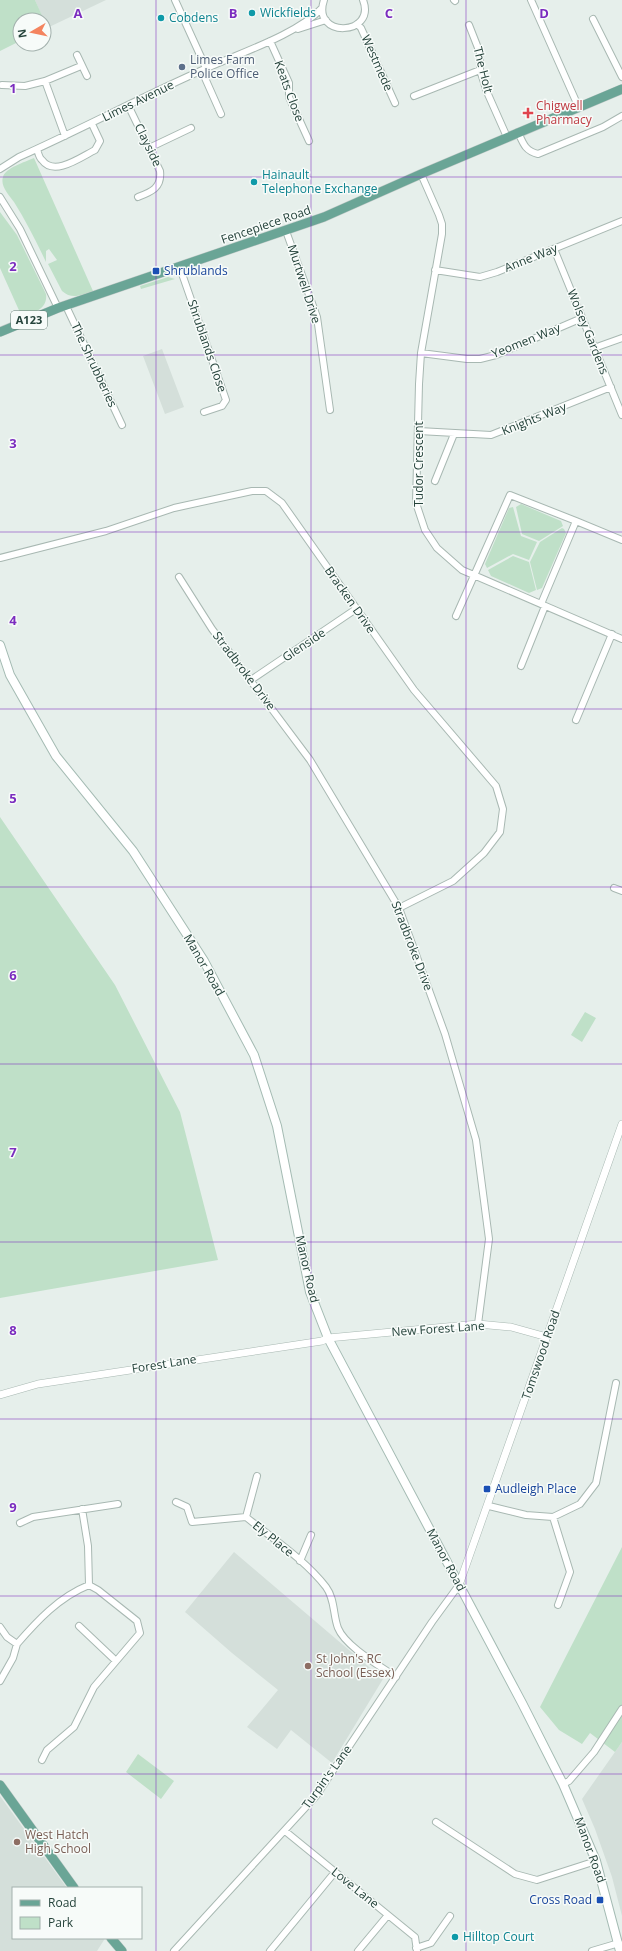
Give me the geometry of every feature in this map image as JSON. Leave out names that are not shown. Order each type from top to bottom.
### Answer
[{"type":"main road","name":"Fencepiece Road","points":[[0,332],[62,307],[180,268],[324,217],[518,132],[622,89]]},
{"type":"main road","name":"Manor Road","points":[[0,645],[10,675],[56,756],[133,851],[204,961],[254,1055],[277,1126],[310,1292],[328,1338],[460,1585],[563,1784],[596,1861],[619,1947]]},
{"type":"main road","points":[[0,1785],[73,1887]]},
{"type":"main road","points":[[112,1939],[122,1951]]},
{"type":"street","points":[[174,0],[206,68],[205,78],[221,114]]},
{"type":"street","points":[[324,0],[322,8],[326,20],[330,24],[341,29],[347,29],[358,24],[364,14],[363,1],[372,0]]},
{"type":"street","points":[[531,0],[579,108]]},
{"type":"street","name":"Limes Avenue","points":[[0,169],[19,157],[92,124],[206,68],[270,41],[315,15],[322,8]]},
{"type":"street","points":[[593,19],[622,77]]},
{"type":"street","name":"Limes Avenue","points":[[283,34],[318,21],[326,20]]},
{"type":"street","name":"Westmede","points":[[358,24],[362,28],[395,103]]},
{"type":"street","name":"The Holt","points":[[469,24],[480,53],[480,70],[507,137]]},
{"type":"street","name":"Keats Close","points":[[270,41],[289,83],[289,97],[309,141]]},
{"type":"street","points":[[77,55],[87,76]]},
{"type":"street","points":[[2,85],[25,86],[82,66]]},
{"type":"street","points":[[414,96],[480,70]]},
{"type":"street","points":[[45,80],[65,136]]},
{"type":"street","name":"Clayside","points":[[128,105],[160,172],[161,179],[158,187],[138,197]]},
{"type":"street","points":[[518,132],[529,152],[538,154],[603,127],[622,116]]},
{"type":"street","name":"Limes Avenue","points":[[37,149],[42,160],[50,167],[58,167],[89,153],[95,150],[100,141],[92,124]]},
{"type":"street","points":[[149,148],[191,128]]},
{"type":"street","name":"Tudor Crescent","points":[[421,174],[442,224],[421,353],[416,503],[425,530],[437,548],[462,570],[622,638]]},
{"type":"street","points":[[0,197],[20,229],[62,307]]},
{"type":"street","name":"Anne Way","points":[[435,270],[480,276],[496,272],[622,220]]},
{"type":"street","name":"Murtwell Drive","points":[[286,231],[317,317],[330,410]]},
{"type":"street","name":"Wolsey Gardens","points":[[554,249],[622,415]]},
{"type":"street","name":"Shrublands Close","points":[[180,268],[226,400],[222,406],[204,412]]},
{"type":"street","name":"The Shrubberies","points":[[62,307],[122,425]]},
{"type":"street","name":"Yeomen Way","points":[[421,353],[467,359],[480,359],[496,355],[582,318]]},
{"type":"street","points":[[594,348],[622,338]]},
{"type":"street","name":"Knights Way","points":[[419,431],[491,436],[611,387]]},
{"type":"street","points":[[435,481],[454,434]]},
{"type":"street","name":"Bracken Drive","points":[[0,558],[106,531],[174,508],[252,491],[266,491],[282,502],[414,690],[496,786],[503,809],[500,832],[484,853],[453,881],[400,908]]},
{"type":"street","points":[[456,616],[510,495],[622,540]]},
{"type":"street","points":[[521,666],[576,521]]},
{"type":"street","name":"Stradbroke Drive","points":[[179,577],[212,629],[310,760],[400,908],[445,1034],[476,1140],[489,1239],[478,1324]]},
{"type":"street","name":"Glenside","points":[[251,680],[356,609]]},
{"type":"street","points":[[576,720],[612,634]]},
{"type":"street","points":[[614,888],[622,891]]},
{"type":"street","name":"Tomswood Road","points":[[460,1585],[622,1124]]},
{"type":"street","name":"New Forest Lane","points":[[328,1338],[478,1324],[511,1327],[547,1337]]},
{"type":"street","name":"Forest Lane","points":[[0,1394],[38,1384],[322,1341],[328,1338]]},
{"type":"street","points":[[489,1506],[526,1515],[553,1517],[580,1504],[596,1484],[616,1383]]},
{"type":"street","name":"Ely Place","points":[[246,1517],[257,1476]]},
{"type":"street","name":"Ely Place","points":[[176,1502],[187,1507],[192,1522],[246,1517],[300,1561],[327,1588],[334,1607],[338,1628],[346,1640],[396,1677]]},
{"type":"street","points":[[20,1523],[33,1517],[118,1504]]},
{"type":"street","points":[[82,1509],[88,1546],[89,1585]]},
{"type":"street","points":[[553,1517],[570,1572],[558,1605]]},
{"type":"street","name":"Ely Place","points":[[300,1561],[311,1535]]},
{"type":"street","points":[[0,1681],[13,1658],[17,1644],[44,1614],[89,1585]]},
{"type":"street","points":[[42,1760],[47,1750],[74,1726],[94,1687],[140,1633],[137,1621],[98,1590],[89,1585]]},
{"type":"street","name":"Turpin's Lane","points":[[174,1951],[316,1796],[432,1622],[460,1585]]},
{"type":"street","points":[[79,1626],[116,1661]]},
{"type":"street","points":[[0,1627],[7,1637],[17,1644]]},
{"type":"street","points":[[563,1784],[569,1781],[594,1752],[622,1709]]},
{"type":"street","points":[[436,1822],[515,1874],[537,1880],[596,1861]]},
{"type":"street","name":"Love Lane","points":[[285,1831],[415,1937],[416,1950]]},
{"type":"street","points":[[270,1951],[335,1872]]},
{"type":"street","points":[[358,1951],[388,1915]]},
{"type":"street","points":[[416,1950],[431,1943],[450,1916]]},
{"type":"street","points":[[592,1951],[619,1947]]},
{"type":"shaded area","points":[[35,0],[106,0],[52,26],[52,12],[40,12]]},
{"type":"shaded area","points":[[162,349],[184,407],[165,414],[143,356]]},
{"type":"shaded area","name":"St John's RC School (Essex)","points":[[234,1552],[383,1679],[332,1763],[291,1730],[277,1749],[247,1727],[278,1690],[232,1653],[185,1612]]},
{"type":"shaded area","points":[[622,1742],[622,1916],[612,1877],[595,1829],[582,1799]]},
{"type":"shaded area","name":"West Hatch High School","points":[[0,1796],[66,1887],[12,1887],[12,1939],[104,1940],[97,1951],[0,1951]]},
{"type":"green space","points":[[0,0],[35,0],[40,12],[12,12],[12,45],[0,51]]},
{"type":"green space","points":[[34,158],[93,291],[73,296],[62,291],[48,264],[57,260],[49,249],[46,251],[46,262],[23,216],[4,187],[2,180],[7,171]]},
{"type":"green space","points":[[0,212],[17,235],[46,294],[45,303],[39,310],[22,317],[0,268]]},
{"type":"green space","points":[[168,277],[175,279],[141,289],[140,286]]},
{"type":"green space","points":[[521,504],[561,521],[563,526],[539,541],[522,534],[516,507]]},
{"type":"green space","points":[[513,507],[521,536],[537,542],[529,560],[513,554],[487,568],[485,564],[509,508]]},
{"type":"green space","points":[[562,528],[566,533],[542,588],[537,590],[530,562],[540,542]]},
{"type":"green space","points":[[513,556],[529,562],[536,590],[529,593],[491,576],[488,570]]},
{"type":"green space","points":[[0,817],[115,985],[180,1112],[218,1260],[0,1298]]},
{"type":"green space","points":[[585,1012],[596,1018],[582,1042],[571,1035]]},
{"type":"green space","points":[[622,1547],[622,1742],[615,1752],[590,1733],[582,1744],[559,1730],[540,1707]]},
{"type":"green space","points":[[138,1754],[174,1781],[161,1799],[126,1772]]},
{"type":"place","name":"Wickfields","points":[[252,13]]},
{"type":"place","name":"Cobdens","points":[[161,18]]},
{"type":"place","name":"Limes Farm Police Office","points":[[182,67]]},
{"type":"place","name":"Chigwell Pharmacy","points":[[528,113]]},
{"type":"place","name":"Hainault Telephone Exchange","points":[[254,182]]},
{"type":"place","name":"Shrublands","points":[[156,271]]},
{"type":"place","name":"Audleigh Place","points":[[487,1489]]},
{"type":"place","name":"St John's RC School (Essex)","points":[[308,1666]]},
{"type":"place","name":"West Hatch High School","points":[[17,1842]]},
{"type":"place","name":"Cross Road","points":[[600,1900]]},
{"type":"place","name":"Hilltop Court","points":[[455,1937]]}]
